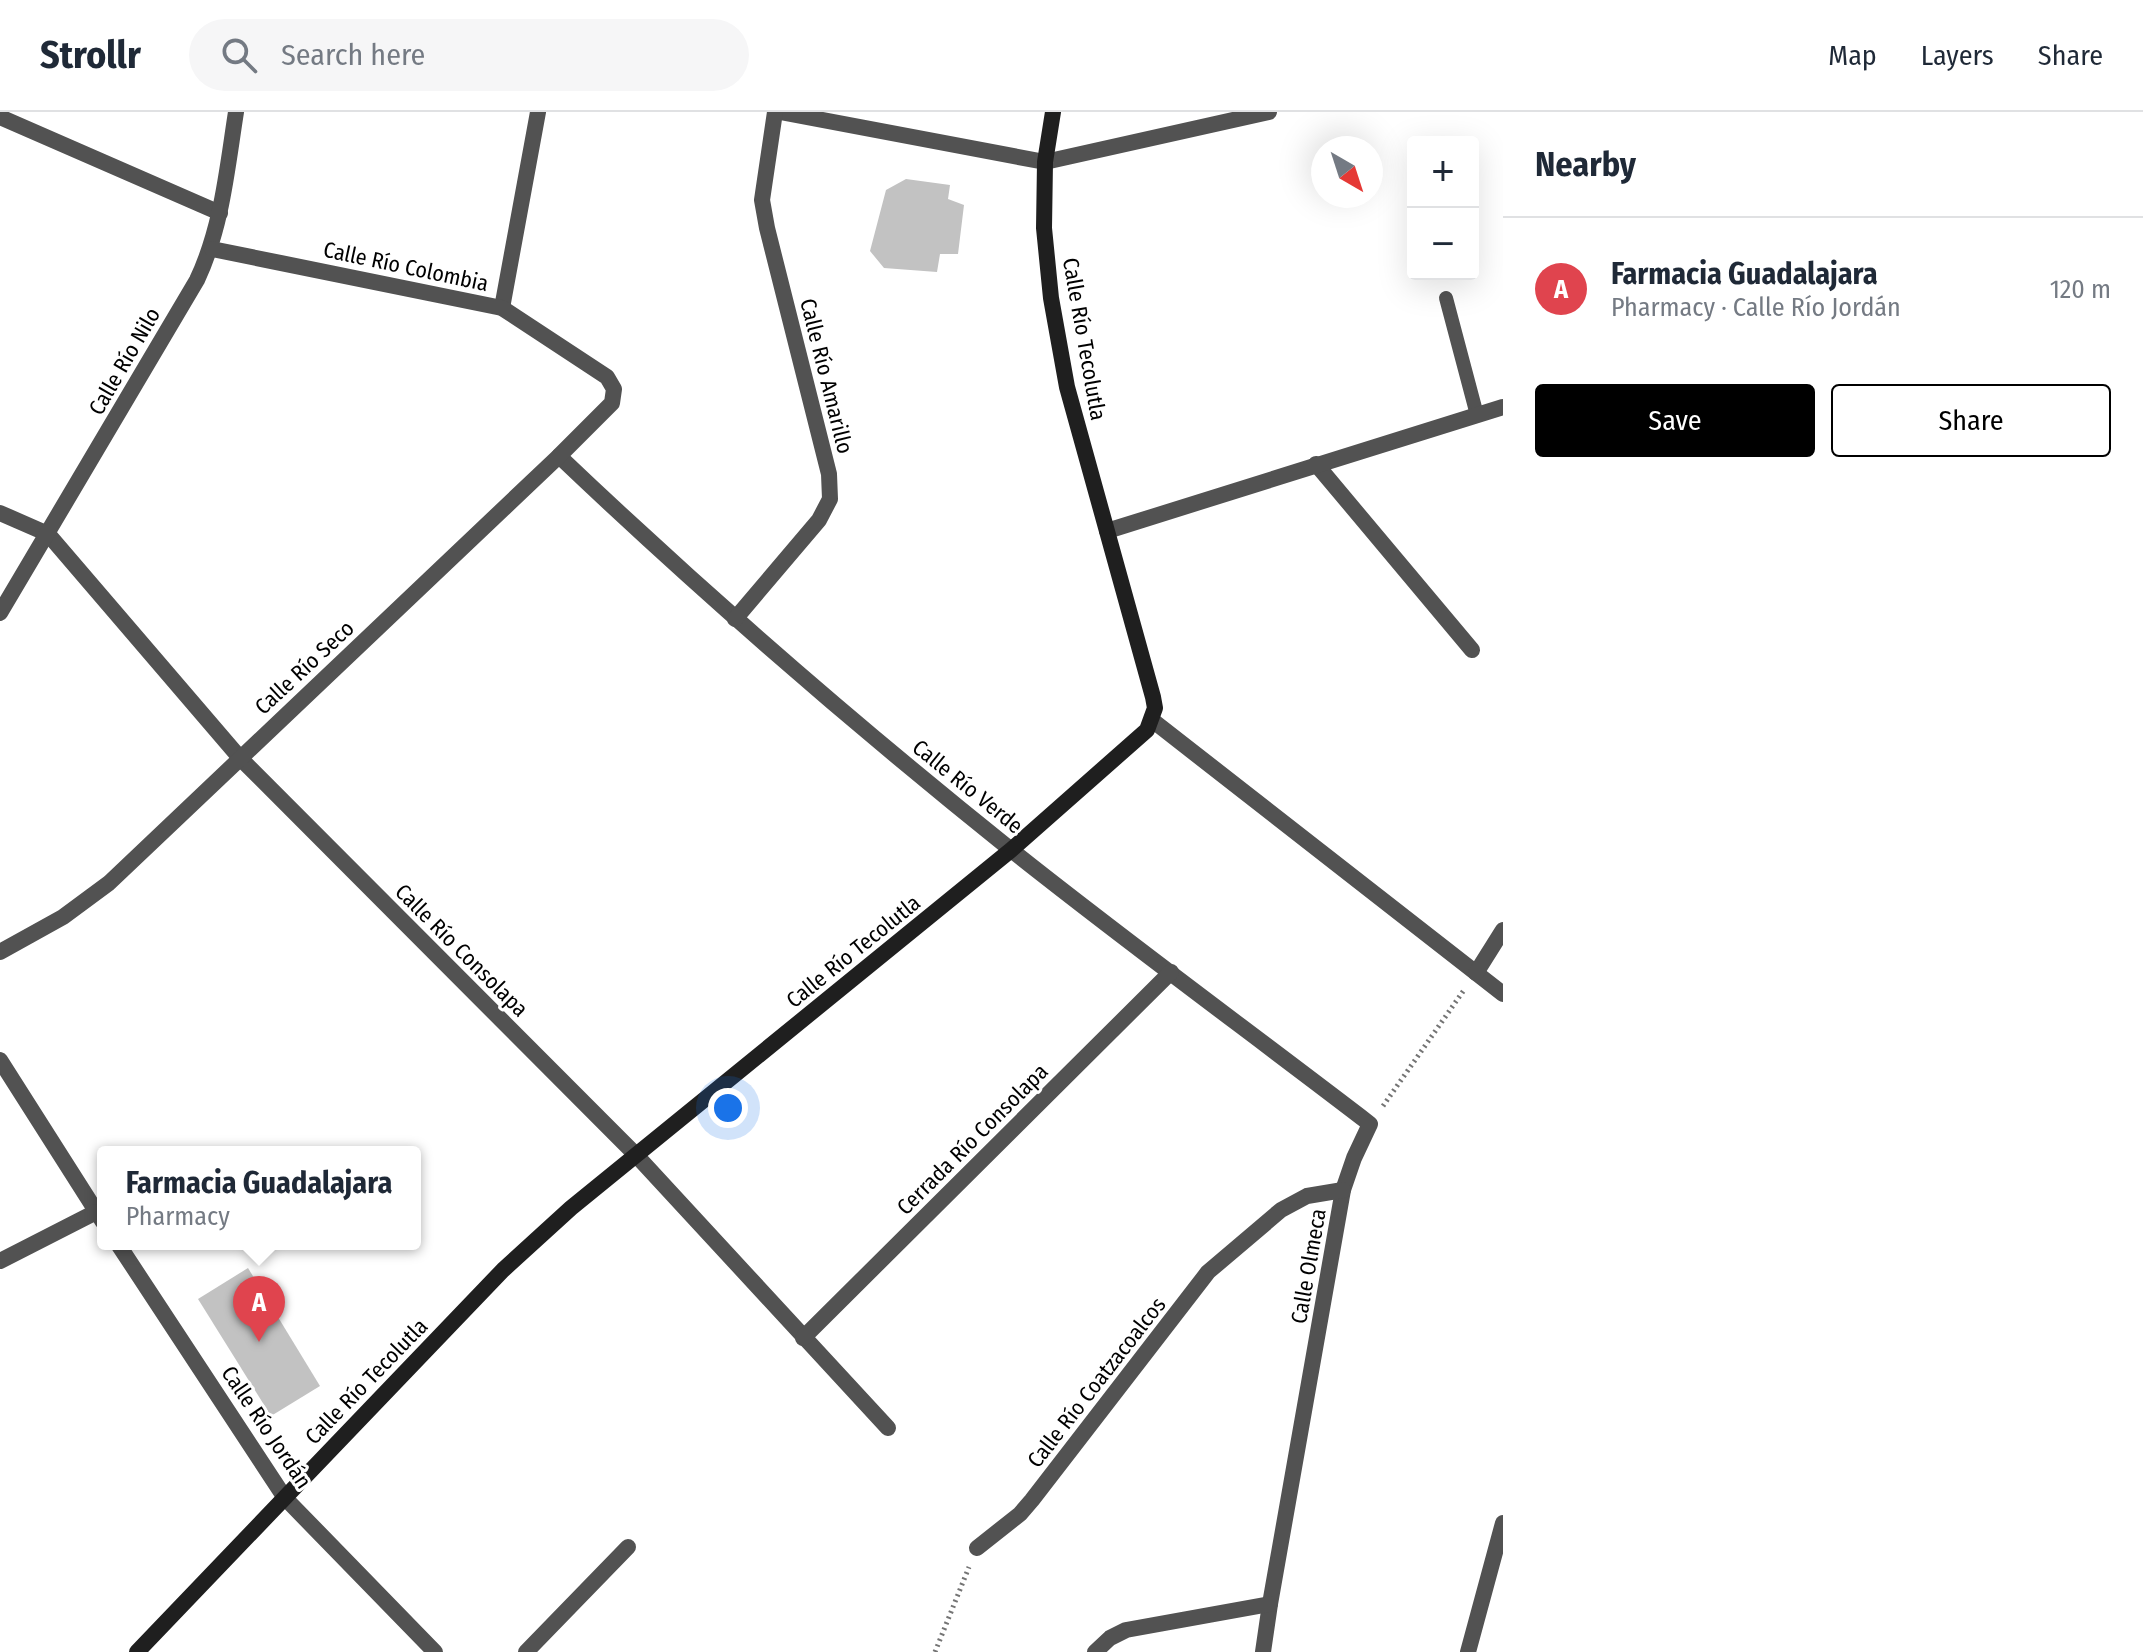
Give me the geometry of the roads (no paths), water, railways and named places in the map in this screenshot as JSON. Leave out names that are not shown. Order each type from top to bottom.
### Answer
[{"type":"main road","name":"Calle Río Tecolutla","points":[[137,1652],[503,1270],[571,1208],[1011,850],[1147,730],[1155,708],[1153,697],[1067,387],[1051,298],[1044,228],[1045,162],[1053,112]]},
{"type":"street","name":"Calle Río Nilo","points":[[0,613],[197,280],[212,249],[236,112]]},
{"type":"street","points":[[502,308],[538,112]]},
{"type":"street","points":[[778,112],[1045,162],[1269,112]]},
{"type":"street","name":"Calle Río Amarillo","points":[[735,619],[819,520],[830,499],[829,474],[762,200],[778,112]]},
{"type":"street","points":[[0,117],[220,213]]},
{"type":"street","name":"Calle Río Colombia","points":[[212,249],[502,308],[607,377],[614,389]]},
{"type":"street","name":"Calle Río Seco","points":[[0,952],[63,917],[109,883],[559,456],[612,403],[614,389]]},
{"type":"street","points":[[1107,531],[1503,407]]},
{"type":"street","name":"Calle Río Verde","points":[[559,456],[671,563],[808,684],[1011,850],[1370,1124]]},
{"type":"street","points":[[1316,464],[1472,650]]},
{"type":"street","name":"Calle Río Consolapa","points":[[0,513],[48,534],[240,758],[636,1155],[888,1428]]},
{"type":"street","points":[[1152,720],[1503,994]]},
{"type":"street","points":[[1476,973],[1503,930]]},
{"type":"street","name":"Cerrada Río Consolapa","points":[[803,1338],[1171,972]]},
{"type":"street","points":[[0,1060],[97,1212]]},
{"type":"street","name":"Calle Olmeca","points":[[1263,1652],[1343,1190],[1370,1124]]},
{"type":"street","name":"Calle Río Coatzacoalcos","points":[[977,1548],[1020,1514],[1032,1500],[1208,1272],[1281,1210],[1307,1196],[1343,1190]]},
{"type":"street","points":[[0,1261],[97,1218]]},
{"type":"street","name":"Calle Río Jordán","points":[[122,1250],[285,1498],[435,1652]]},
{"type":"street","points":[[1468,1652],[1503,1523]]},
{"type":"street","points":[[526,1652],[628,1547]]},
{"type":"street","points":[[1095,1652],[1110,1638],[1126,1630],[1270,1604]]},
{"type":"lane","points":[[1446,298],[1477,415]]},
{"type":"place","name":"Farmacia Guadalajara","points":[[259,1342]]}]
